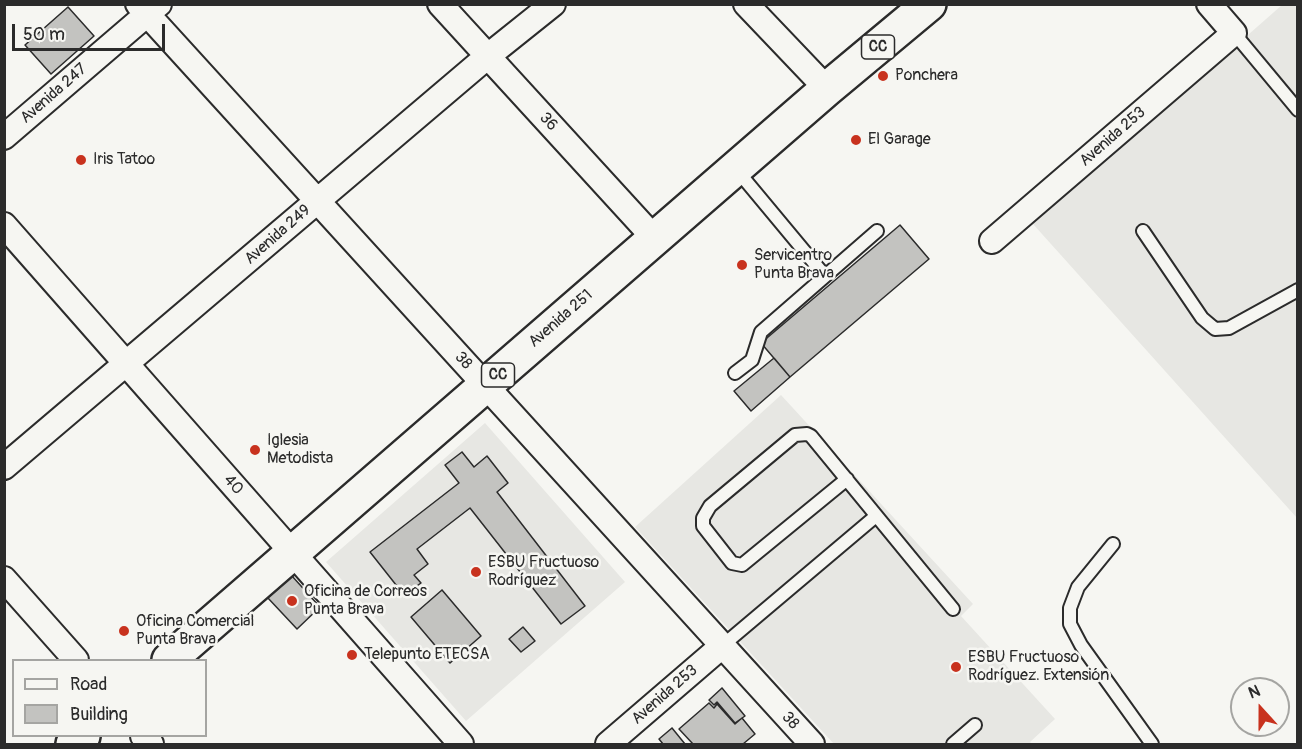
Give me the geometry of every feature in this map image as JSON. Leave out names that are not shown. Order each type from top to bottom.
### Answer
[{"type":"main road","name":"Avenida 251","points":[[170,659],[827,89],[929,4]]},
{"type":"street","name":"36","points":[[440,4],[655,238]]},
{"type":"street","name":"Avenida 249","points":[[4,467],[128,365],[488,56],[553,4]]},
{"type":"street","points":[[746,4],[827,89]]},
{"type":"street","points":[[1209,4],[1234,33]]},
{"type":"street","name":"Avenida 247","points":[[4,137],[148,8]]},
{"type":"street","name":"38","points":[[148,8],[317,201],[812,744]]},
{"type":"street","name":"Avenida 253","points":[[992,241],[1234,33]]},
{"type":"street","name":"40","points":[[4,225],[461,744]]},
{"type":"street","points":[[4,579],[75,659]]},
{"type":"street","name":"Avenida 253","points":[[608,744],[722,646]]},
{"type":"lane","points":[[1234,33],[1298,110]]},
{"type":"lane","points":[[736,168],[825,276]]},
{"type":"lane","points":[[735,373],[752,360],[761,332],[877,231]]},
{"type":"lane","points":[[1143,231],[1202,318],[1215,328],[1229,328],[1298,290]]},
{"type":"lane","points":[[847,479],[742,565],[732,563],[704,526],[703,518],[710,506],[795,435],[801,433],[811,436],[847,479],[953,609]]},
{"type":"lane","points":[[722,646],[876,516]]},
{"type":"lane","points":[[1113,544],[1078,587],[1070,608],[1070,624],[1081,645],[1152,744]]},
{"type":"lane","points":[[953,744],[975,725]]},
{"type":"shaded area","points":[[1282,5],[1297,5],[1297,518],[1033,224]]},
{"type":"shaded area","points":[[781,395],[973,604],[961,616],[1055,719],[1030,742],[1032,744],[834,744],[635,527]]},
{"type":"shaded area","name":"ESBU Fructuoso Rodríguez","points":[[485,423],[625,582],[466,721],[326,562]]},
{"type":"building","points":[[68,7],[94,36],[51,74],[25,45]]},
{"type":"building","points":[[900,225],[929,259],[790,377],[761,343]]},
{"type":"building","points":[[774,358],[790,377],[751,411],[734,391]]},
{"type":"building","points":[[462,452],[474,467],[487,456],[508,483],[497,492],[585,606],[561,624],[470,508],[417,549],[428,564],[414,575],[421,583],[404,595],[370,552],[459,483],[445,465]]},
{"type":"building","points":[[292,576],[320,607],[297,629],[267,597]]},
{"type":"building","points":[[442,590],[481,636],[450,663],[411,617]]},
{"type":"building","points":[[523,627],[535,641],[521,652],[509,639]]},
{"type":"building","points":[[722,688],[745,716],[735,723],[717,702],[714,705],[709,700]]},
{"type":"building","points":[[709,703],[714,708],[717,704],[735,724],[742,718],[755,734],[743,744],[693,744],[679,729]]},
{"type":"building","points":[[672,728],[685,744],[663,744],[659,739]]},
{"type":"place","name":"Ponchera","points":[[883,76]]},
{"type":"place","name":"El Garage","points":[[856,140]]},
{"type":"place","name":"Iris Tatoo","points":[[81,160]]},
{"type":"place","name":"Servicentro Punta Brava","points":[[742,265]]},
{"type":"place","name":"Iglesia Metodista","points":[[255,450]]},
{"type":"place","name":"ESBU Fructuoso Rodríguez","points":[[476,572]]},
{"type":"place","name":"Oficina de Correos Punta Brava","points":[[292,601]]},
{"type":"place","name":"Oficina Comercial Punta Brava","points":[[124,631]]},
{"type":"place","name":"Telepunto ETECSA","points":[[352,655]]},
{"type":"place","name":"ESBU Fructuoso Rodríguez. Extensión","points":[[956,667]]}]
